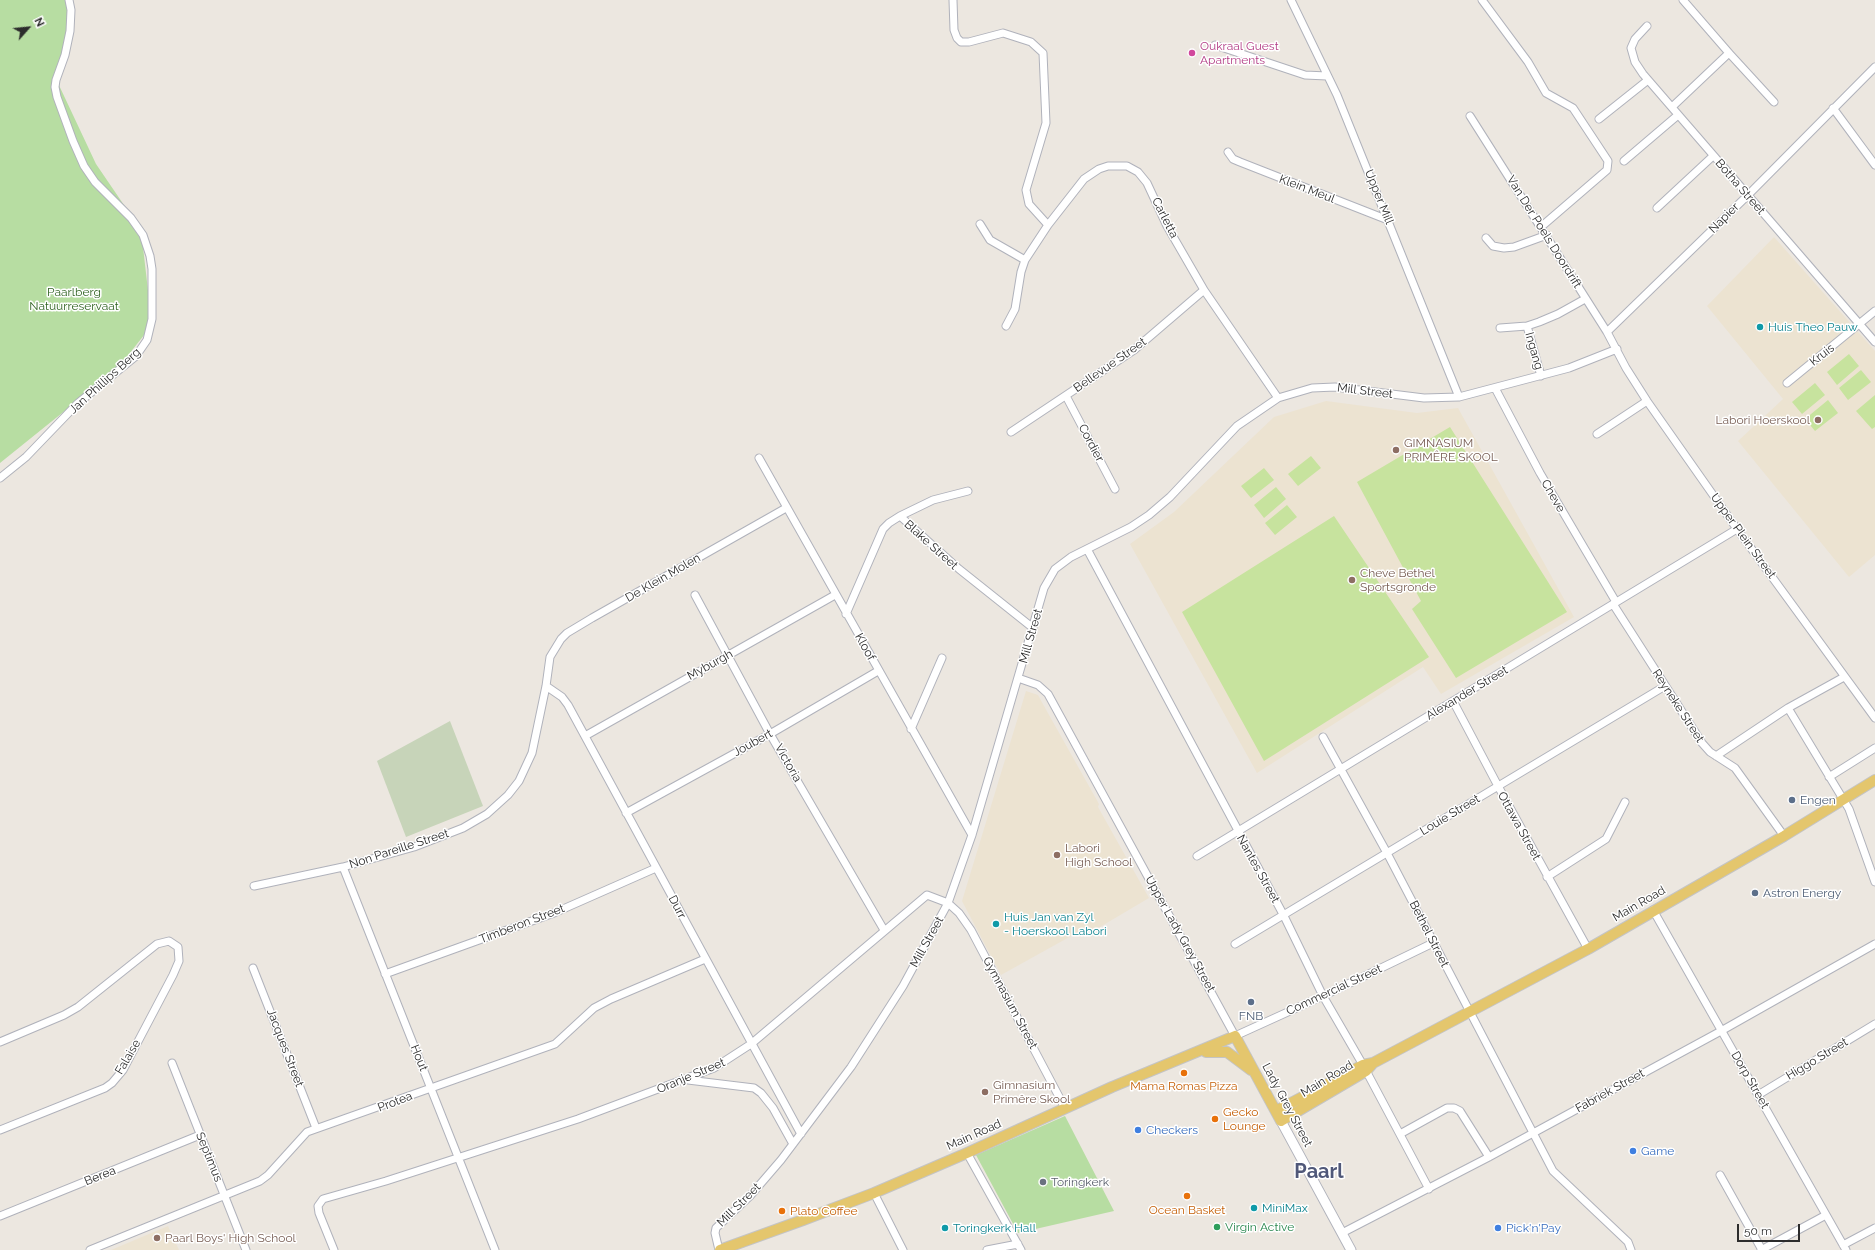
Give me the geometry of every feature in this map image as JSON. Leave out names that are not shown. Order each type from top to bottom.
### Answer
[{"type":"main road","name":"Main Road","points":[[1276,1111],[1367,1066],[1588,948],[1784,836],[1843,798],[1875,780]]},
{"type":"main road","name":"Main Road","points":[[719,1250],[874,1193],[967,1153],[1065,1108],[1235,1036]]},
{"type":"main road","name":"Lady Grey Street","points":[[1235,1036],[1351,1250]]},
{"type":"main road","points":[[1192,1055],[1214,1050],[1227,1052],[1239,1060],[1258,1077]]},
{"type":"main road","name":"Main Road","points":[[1281,1121],[1367,1066]]},
{"type":"street","name":"Jan Phillips Berg","points":[[0,478],[26,457],[77,404],[136,356],[147,340],[152,319],[152,270],[150,256],[143,235],[131,218],[95,182],[84,166],[73,141],[55,87],[65,55],[70,31],[71,10],[69,0]]},
{"type":"street","points":[[954,0],[953,23],[955,35],[958,41],[969,42],[1003,33],[1037,45],[1043,53],[1046,123],[1026,190],[1029,204],[1048,225]]},
{"type":"street","name":"Upper Mill","points":[[1291,0],[1337,95],[1459,397]]},
{"type":"street","points":[[1482,0],[1521,51],[1546,93],[1573,108],[1608,161],[1607,170],[1542,226]]},
{"type":"street","points":[[1683,0],[1774,102]]},
{"type":"street","name":"Botha Street","points":[[1647,26],[1635,39],[1631,48],[1635,62],[1648,80],[1747,196],[1875,342]]},
{"type":"street","points":[[1215,45],[1305,75],[1327,76]]},
{"type":"street","points":[[1672,107],[1729,53]]},
{"type":"street","name":"Napier","points":[[1607,332],[1747,196],[1833,108],[1874,69]]},
{"type":"street","points":[[1599,119],[1648,80]]},
{"type":"street","points":[[1833,108],[1875,165]]},
{"type":"street","points":[[1624,161],[1678,115]]},
{"type":"street","name":"Van Der Poels Doordrift","points":[[1470,116],[1542,226],[1585,299],[1617,349]]},
{"type":"street","name":"Klein Meul","points":[[1228,152],[1233,158],[1240,162],[1388,220]]},
{"type":"street","points":[[1657,208],[1713,156]]},
{"type":"street","name":"Carletta","points":[[1006,326],[1015,309],[1021,272],[1025,260],[1048,225],[1084,178],[1099,169],[1108,166],[1127,166],[1138,172],[1147,183],[1167,226],[1204,290],[1278,398]]},
{"type":"street","points":[[980,224],[990,240],[1025,260]]},
{"type":"street","points":[[1486,238],[1493,246],[1504,248],[1514,247],[1547,235]]},
{"type":"street","name":"Bellevue Street","points":[[1011,432],[1134,350],[1204,290]]},
{"type":"street","name":"Ingang","points":[[1500,328],[1527,326],[1558,314],[1585,299]]},
{"type":"street","name":"Kruis","points":[[1787,383],[1860,325],[1875,311]]},
{"type":"street","name":"Ingang","points":[[1527,326],[1541,376]]},
{"type":"street","name":"Mill Street","points":[[719,1250],[715,1233],[716,1228],[750,1196],[801,1134],[851,1067],[916,964],[948,903],[972,835],[1044,588],[1049,578],[1062,563],[1136,524],[1159,508],[1237,426],[1278,398],[1312,388],[1335,387],[1424,398],[1459,397],[1569,368],[1617,349]]},
{"type":"street","name":"Upper Plein Street","points":[[1617,349],[1647,401],[1844,677],[1875,718]]},
{"type":"street","name":"Cheve","points":[[1494,388],[1540,473],[1614,603]]},
{"type":"street","name":"Cordier","points":[[1066,396],[1115,489]]},
{"type":"street","points":[[1597,434],[1647,401]]},
{"type":"street","name":"Kloof","points":[[759,458],[835,595],[972,835]]},
{"type":"street","points":[[900,516],[940,498],[968,490]]},
{"type":"street","name":"De Klein Molen","points":[[550,657],[554,648],[566,633],[786,508]]},
{"type":"street","name":"Blake Street","points":[[846,614],[883,529],[900,516],[959,569],[1033,628]]},
{"type":"street","name":"Alexander Street","points":[[1197,856],[1238,833],[1737,528]]},
{"type":"street","name":"Nantes Street","points":[[1087,549],[1238,833],[1284,916],[1324,996],[1367,1066],[1429,1189]]},
{"type":"street","name":"Myburgh","points":[[585,736],[835,595]]},
{"type":"street","name":"Victoria","points":[[695,596],[770,734],[884,930]]},
{"type":"street","name":"Reyneke Street","points":[[1614,603],[1702,743],[1716,756],[1734,768],[1784,836]]},
{"type":"street","name":"Non Pareille Street","points":[[254,886],[343,867],[440,838],[463,828],[487,814],[508,795],[519,781],[532,753],[546,686],[550,657]]},
{"type":"street","points":[[911,729],[942,658]]},
{"type":"street","name":"Joubert","points":[[626,813],[770,734],[878,671]]},
{"type":"street","points":[[1716,756],[1788,708],[1844,677]]},
{"type":"street","name":"Upper Lady Grey Street","points":[[1018,678],[1038,685],[1048,694],[1235,1036]]},
{"type":"street","name":"Durr","points":[[546,686],[562,697],[568,705],[801,1134]]},
{"type":"street","name":"Louie Street","points":[[1235,944],[1284,916],[1386,853],[1665,686]]},
{"type":"street","name":"Ottawa Street","points":[[1454,701],[1547,877],[1588,948]]},
{"type":"street","points":[[1788,708],[1843,798],[1864,848],[1875,882]]},
{"type":"street","name":"Bethel Street","points":[[1323,737],[1386,853],[1553,1171],[1628,1242],[1631,1250]]},
{"type":"street","points":[[1830,778],[1875,748]]},
{"type":"street","points":[[1547,877],[1606,839],[1625,802]]},
{"type":"street","name":"Hout","points":[[343,867],[495,1250]]},
{"type":"street","name":"Timberon Street","points":[[385,974],[554,913],[656,868]]},
{"type":"street","name":"Oranje Street","points":[[334,1250],[319,1213],[318,1206],[320,1202],[327,1197],[386,1181],[459,1158],[686,1080],[714,1068],[751,1044],[926,895],[948,903]]},
{"type":"street","name":"Gymnasium Street","points":[[948,903],[959,913],[972,930],[1065,1108]]},
{"type":"street","name":"Dorp Street","points":[[1653,910],[1844,1248]]},
{"type":"street","name":"Falaise","points":[[0,1042],[64,1015],[95,994],[158,944],[169,941],[174,943],[180,954],[179,961],[117,1077],[105,1088],[0,1130]]},
{"type":"street","name":"Commercial Street","points":[[1235,1036],[1324,996],[1433,943]]},
{"type":"street","name":"Fabriek Street","points":[[1342,1233],[1489,1157],[1874,947]]},
{"type":"street","name":"Protea","points":[[90,1250],[260,1181],[268,1175],[302,1137],[316,1128],[376,1109],[430,1088],[555,1044],[594,1008],[611,999],[705,958]]},
{"type":"street","name":"Jacques Street","points":[[253,968],[316,1128]]},
{"type":"street","name":"Higgo Street","points":[[1758,1095],[1875,1024]]},
{"type":"street","name":"Septimus","points":[[172,1063],[246,1250]]},
{"type":"street","points":[[686,1080],[754,1088],[761,1093],[773,1108],[793,1144]]},
{"type":"street","points":[[1400,1134],[1447,1108],[1454,1108],[1460,1111],[1489,1157]]},
{"type":"street","name":"Berea","points":[[0,1216],[200,1135]]},
{"type":"street","points":[[967,1153],[1019,1247],[987,1250]]},
{"type":"street","points":[[1720,1175],[1761,1250],[1826,1215]]},
{"type":"street","points":[[874,1193],[903,1250]]},
{"type":"street","points":[[1844,1248],[1875,1228]]},
{"type":"shaded area","name":"Labori Hoerskool","points":[[1774,237],[1875,351],[1875,555],[1849,577],[1738,441],[1783,399],[1707,306]]},
{"type":"shaded area","name":"Cheve Bethel Sportsgronde","points":[[1326,401],[1417,413],[1458,408],[1574,617],[1441,694],[1423,667],[1257,773],[1130,544],[1174,512],[1274,417]]},
{"type":"shaded area","points":[[1026,691],[1038,695],[1099,804],[1098,807],[1149,898],[1100,927],[1073,935],[1001,975],[962,901]]},
{"type":"shaded area","name":"Paarl Boys' High School","points":[[168,1226],[179,1250],[111,1250]]},
{"type":"green space","name":"Paarlberg Natuurreservaat","points":[[0,0],[67,0],[73,13],[57,81],[96,164],[141,230],[152,325],[118,368],[0,463]]},
{"type":"green space","points":[[1849,354],[1859,366],[1837,385],[1827,372]]},
{"type":"green space","points":[[1861,370],[1871,382],[1848,400],[1839,388]]},
{"type":"green space","points":[[1815,383],[1825,395],[1802,414],[1792,402]]},
{"type":"green space","points":[[1875,395],[1875,427],[1872,429],[1856,411]]},
{"type":"green space","points":[[1828,400],[1838,413],[1815,431],[1805,419]]},
{"type":"green space","points":[[1450,427],[1567,612],[1456,678],[1412,609],[1421,601],[1357,482]]},
{"type":"green space","points":[[1311,456],[1321,468],[1298,486],[1288,474]]},
{"type":"green space","points":[[1264,468],[1274,480],[1251,498],[1241,486]]},
{"type":"green space","points":[[1276,487],[1286,499],[1264,518],[1254,505]]},
{"type":"green space","points":[[1287,505],[1297,517],[1275,535],[1265,523]]},
{"type":"green space","points":[[1334,516],[1429,657],[1264,761],[1182,612]]},
{"type":"green space","points":[[450,721],[483,806],[406,837],[377,761]]},
{"type":"green space","points":[[1065,1116],[1114,1211],[1018,1233],[976,1155]]},
{"type":"place","name":"Oukraal Guest Apartments","points":[[1192,53]]},
{"type":"place","name":"Huis Theo Pauw","points":[[1760,327]]},
{"type":"place","name":"Labori Hoerskool","points":[[1818,420]]},
{"type":"place","name":"GIMNASIUM PRIMÊRE SKOOL","points":[[1396,450]]},
{"type":"place","name":"Cheve Bethel Sportsgronde","points":[[1352,580]]},
{"type":"place","name":"Engen","points":[[1792,800]]},
{"type":"place","name":"Labori High School","points":[[1057,855]]},
{"type":"place","name":"Astron Energy","points":[[1755,893]]},
{"type":"place","name":"Huis Jan van Zyl - Hoerskool Labori","points":[[996,924]]},
{"type":"place","name":"FNB","points":[[1251,1002]]},
{"type":"place","name":"Mama Romas Pizza","points":[[1184,1073]]},
{"type":"place","name":"Gimnasium Primêre Skool","points":[[985,1092]]},
{"type":"place","name":"Gecko Lounge","points":[[1215,1119]]},
{"type":"place","name":"Checkers","points":[[1138,1130]]},
{"type":"place","name":"Game","points":[[1633,1151]]},
{"type":"place","name":"Toringkerk","points":[[1043,1182]]},
{"type":"place","name":"Ocean Basket","points":[[1187,1196]]},
{"type":"place","name":"MiniMax","points":[[1254,1208]]},
{"type":"place","name":"Plato Coffee","points":[[782,1211]]},
{"type":"place","name":"Virgin Active","points":[[1217,1227]]},
{"type":"place","name":"Toringkerk Hall","points":[[945,1228]]},
{"type":"place","name":"Pick'n'Pay","points":[[1498,1228]]},
{"type":"place","name":"Paarl Boys' High School","points":[[157,1238]]},
{"type":"district","name":"Paarl","points":[[1319,1172]]}]
